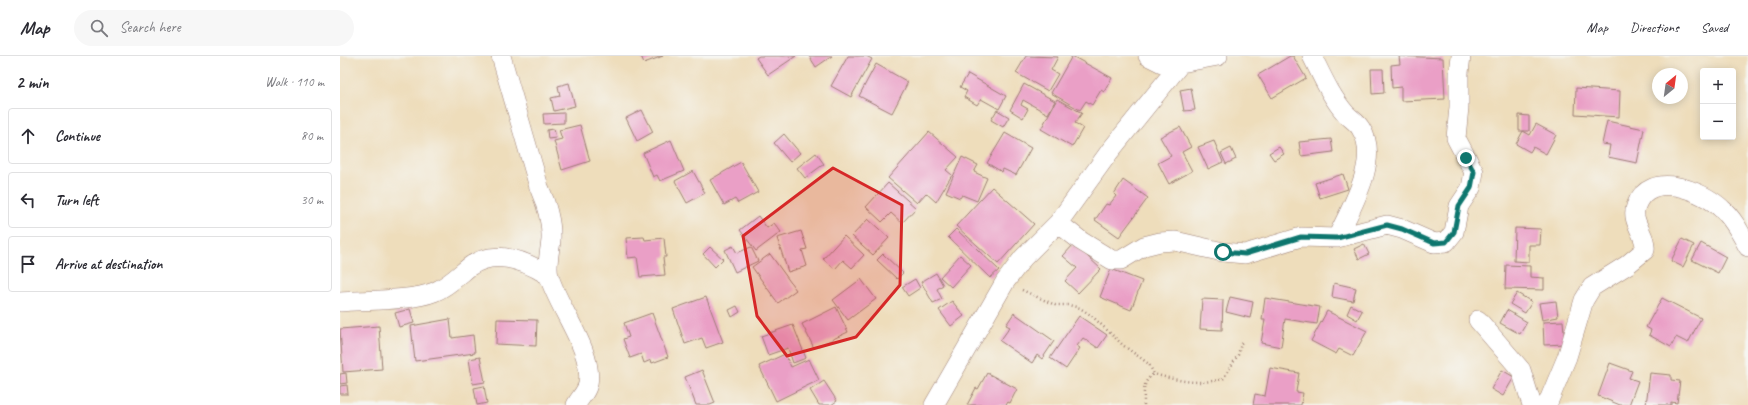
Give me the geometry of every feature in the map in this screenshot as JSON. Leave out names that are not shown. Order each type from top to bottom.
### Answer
[{"type":"street","points":[[501,56],[536,180],[546,203],[551,238],[548,275],[564,314],[584,353],[588,371],[588,384],[585,392],[576,405]]},
{"type":"street","points":[[1148,56],[1162,63],[1181,63],[1218,56]]},
{"type":"street","points":[[1312,56],[1329,90],[1346,114],[1361,128],[1365,138],[1368,157],[1364,179],[1337,238]]},
{"type":"street","points":[[1058,223],[1091,248],[1112,260],[1121,260],[1144,246],[1160,242],[1175,241],[1223,252],[1245,254],[1301,237],[1337,238],[1387,225],[1402,229],[1434,243],[1446,242],[1454,232],[1459,206],[1471,188],[1474,172],[1456,138],[1461,56]]},
{"type":"street","points":[[934,405],[1005,282],[1023,258],[1058,223],[1110,151],[1181,63]]},
{"type":"street","points":[[1547,405],[1569,350],[1584,300],[1592,287],[1627,265],[1645,250],[1646,244],[1635,216],[1636,207],[1644,194],[1659,185],[1679,187],[1699,193],[1723,209],[1748,247]]},
{"type":"street","points":[[340,302],[417,296],[434,292],[474,264],[488,258],[515,259],[535,267],[548,275]]},
{"type":"street","points":[[1478,320],[1521,370],[1532,405]]},
{"type":"path","points":[[1005,282],[1049,303],[1055,305],[1069,305],[1080,308],[1092,316],[1124,346],[1149,364],[1154,374]]},
{"type":"path","points":[[1144,405],[1144,385],[1147,378],[1154,374],[1176,380],[1196,383],[1223,378],[1238,355],[1242,340]]},
{"type":"highlighted area","points":[[833,168],[902,205],[900,285],[856,337],[787,356],[757,316],[743,236]]},
{"type":"building","points":[[641,56],[663,56],[644,63]]},
{"type":"building","points":[[759,56],[796,56],[768,75],[756,58]]},
{"type":"building","points":[[809,56],[832,56],[816,67]]},
{"type":"building","points":[[848,56],[866,56],[872,59],[851,97],[831,86]]},
{"type":"building","points":[[1026,56],[1058,57],[1051,70],[1058,74],[1048,91],[1016,73]]},
{"type":"building","points":[[1072,56],[1112,78],[1104,92],[1101,90],[1092,105],[1086,101],[1080,110],[1051,93]]},
{"type":"building","points":[[1290,56],[1293,56],[1306,78],[1272,98],[1258,75]]},
{"type":"building","points":[[1399,56],[1443,58],[1445,99],[1401,101],[1401,87],[1392,88],[1391,65],[1400,64]]},
{"type":"building","points":[[876,64],[908,82],[892,113],[859,96]]},
{"type":"building","points":[[1371,69],[1383,69],[1384,93],[1372,94]]},
{"type":"building","points":[[968,74],[1006,96],[999,109],[981,99],[977,105],[964,97],[967,91],[960,87]]},
{"type":"building","points":[[569,83],[575,106],[554,111],[551,98],[560,96],[558,86]]},
{"type":"building","points":[[1024,84],[1055,101],[1048,114],[1023,100],[1021,105],[1028,109],[1023,118],[1010,110]]},
{"type":"building","points":[[1191,88],[1195,110],[1184,111],[1180,90]]},
{"type":"building","points":[[1576,88],[1620,91],[1619,117],[1575,114]]},
{"type":"building","points":[[1057,99],[1082,113],[1075,123],[1083,128],[1072,147],[1041,129]]},
{"type":"building","points":[[642,110],[653,132],[637,141],[626,118]]},
{"type":"building","points":[[997,110],[1009,117],[1003,127],[991,120]]},
{"type":"building","points":[[564,113],[564,123],[544,124],[543,114]]},
{"type":"building","points":[[1519,115],[1529,116],[1529,131],[1519,131]]},
{"type":"building","points":[[1607,121],[1644,129],[1637,163],[1608,157],[1610,145],[1602,144]]},
{"type":"building","points":[[1536,124],[1556,135],[1546,154],[1533,147],[1530,152],[1516,144],[1523,131],[1530,135]]},
{"type":"building","points":[[580,125],[590,161],[562,170],[554,141],[562,139],[559,130]]},
{"type":"building","points":[[1180,127],[1191,147],[1182,152],[1192,171],[1169,184],[1158,163],[1171,156],[1160,137]]},
{"type":"building","points":[[554,129],[556,138],[548,139],[547,130]]},
{"type":"building","points":[[929,132],[958,157],[946,170],[952,175],[936,202],[926,193],[917,203],[888,178]]},
{"type":"building","points":[[1005,133],[1031,148],[1016,175],[1003,169],[1002,172],[987,163]]},
{"type":"building","points":[[784,134],[800,153],[790,162],[774,143]]},
{"type":"building","points":[[1331,139],[1333,152],[1301,156],[1299,142]]},
{"type":"building","points":[[671,140],[684,171],[660,181],[657,175],[653,177],[643,153]]},
{"type":"building","points":[[1214,141],[1223,162],[1208,169],[1198,147]]},
{"type":"building","points":[[1279,147],[1284,154],[1274,160],[1269,153]]},
{"type":"building","points":[[1231,148],[1236,159],[1226,164],[1221,153]]},
{"type":"building","points":[[816,153],[824,164],[805,178],[797,168]]},
{"type":"building","points":[[962,157],[978,165],[974,172],[987,178],[977,201],[962,195],[960,198],[946,192]]},
{"type":"building","points":[[741,162],[758,192],[738,203],[735,199],[724,205],[710,180]]},
{"type":"building","points":[[693,171],[705,193],[687,203],[675,181]]},
{"type":"building","points":[[1343,174],[1348,189],[1320,198],[1315,183]]},
{"type":"building","points":[[1123,180],[1148,198],[1119,237],[1095,220],[1106,204],[1109,205],[1116,196],[1114,194]]},
{"type":"building","points":[[888,183],[916,208],[902,223],[891,213],[882,222],[866,207]]},
{"type":"building","points":[[992,187],[1034,224],[998,264],[956,226]]},
{"type":"building","points":[[758,216],[767,228],[774,223],[781,232],[756,251],[740,230]]},
{"type":"building","points":[[868,219],[889,238],[873,255],[852,236]]},
{"type":"building","points":[[1515,228],[1541,229],[1540,245],[1529,245],[1529,262],[1514,261]]},
{"type":"building","points":[[956,229],[999,270],[990,278],[948,237]]},
{"type":"building","points":[[801,231],[807,249],[802,250],[807,266],[788,272],[777,238]]},
{"type":"building","points":[[844,236],[864,255],[852,268],[843,260],[835,269],[823,259]]},
{"type":"building","points":[[644,237],[645,240],[664,238],[666,257],[663,257],[665,275],[640,277],[637,257],[628,258],[626,238]]},
{"type":"building","points":[[1682,239],[1694,245],[1683,267],[1671,261]]},
{"type":"building","points":[[1701,243],[1726,257],[1718,273],[1692,260]]},
{"type":"building","points":[[1074,244],[1101,269],[1078,293],[1065,281],[1077,268],[1063,256]]},
{"type":"building","points":[[1364,244],[1369,254],[1359,259],[1354,249]]},
{"type":"building","points":[[733,246],[737,253],[751,247],[758,261],[735,272],[725,250]]},
{"type":"building","points":[[710,247],[723,259],[715,267],[703,254]]},
{"type":"building","points":[[770,254],[796,290],[778,303],[752,267]]},
{"type":"building","points":[[883,254],[903,273],[897,279],[877,260]]},
{"type":"building","points":[[960,255],[971,265],[951,287],[940,277]]},
{"type":"building","points":[[1506,265],[1530,266],[1530,277],[1544,278],[1544,290],[1505,289]]},
{"type":"building","points":[[1111,269],[1142,281],[1131,310],[1100,297]]},
{"type":"building","points":[[936,273],[943,285],[937,289],[942,299],[933,303],[921,282]]},
{"type":"building","points":[[861,279],[876,299],[848,320],[833,300]]},
{"type":"building","points":[[915,279],[920,288],[908,296],[902,287]]},
{"type":"building","points":[[1334,283],[1356,288],[1353,301],[1332,297]]},
{"type":"building","points":[[1517,293],[1532,302],[1525,313],[1510,304]]},
{"type":"building","points":[[706,297],[723,342],[706,348],[702,338],[685,344],[673,309]]},
{"type":"building","points":[[1230,297],[1253,302],[1250,318],[1226,312]]},
{"type":"building","points":[[1265,298],[1320,307],[1317,324],[1285,319],[1281,347],[1261,343],[1265,320],[1262,320]]},
{"type":"building","points":[[1662,298],[1701,318],[1688,343],[1676,337],[1671,347],[1649,335],[1651,330],[1646,327]]},
{"type":"building","points":[[1202,299],[1223,300],[1222,330],[1200,329]]},
{"type":"building","points":[[952,301],[964,316],[951,326],[939,310]]},
{"type":"building","points":[[1556,301],[1558,317],[1542,320],[1539,303]]},
{"type":"building","points":[[1351,305],[1362,311],[1357,320],[1347,314]]},
{"type":"building","points":[[737,306],[740,312],[732,317],[729,310]]},
{"type":"building","points":[[836,307],[848,332],[814,348],[802,324]]},
{"type":"building","points":[[410,309],[414,323],[399,327],[395,313]]},
{"type":"building","points":[[1507,310],[1527,322],[1520,334],[1500,323]]},
{"type":"building","points":[[1327,311],[1367,331],[1353,356],[1339,349],[1336,354],[1311,341]]},
{"type":"building","points":[[652,313],[668,357],[652,363],[651,360],[644,363],[641,354],[630,358],[623,339],[629,337],[624,323]]},
{"type":"building","points":[[1014,313],[1054,341],[1042,359],[1037,355],[1032,363],[1000,341],[1010,327],[1006,325]]},
{"type":"building","points":[[1079,316],[1107,335],[1098,348],[1083,338],[1077,346],[1080,348],[1066,369],[1050,358]]},
{"type":"building","points":[[450,319],[452,338],[473,335],[475,353],[415,361],[411,326]]},
{"type":"building","points":[[497,319],[537,320],[536,346],[496,344]]},
{"type":"building","points":[[1563,321],[1565,344],[1544,345],[1543,322]]},
{"type":"building","points":[[793,325],[806,358],[793,363],[788,348],[768,355],[761,336]]},
{"type":"building","points":[[379,326],[382,369],[343,372],[340,329]]},
{"type":"building","points":[[785,354],[791,367],[809,359],[819,380],[776,401],[759,366]]},
{"type":"building","points":[[480,357],[485,382],[473,384],[469,359]]},
{"type":"building","points":[[1610,363],[1632,371],[1629,378],[1638,381],[1629,405],[1620,405],[1598,396]]},
{"type":"building","points":[[1270,368],[1299,373],[1296,392],[1303,393],[1301,405],[1253,405],[1255,394],[1265,396]]},
{"type":"building","points":[[702,370],[715,403],[710,405],[696,405],[685,377]]},
{"type":"building","points":[[1502,370],[1514,377],[1503,396],[1491,389]]},
{"type":"building","points":[[346,373],[347,383],[340,384],[340,374]]},
{"type":"building","points":[[987,373],[1017,389],[1010,403],[1008,402],[1006,405],[967,405],[976,388],[978,389]]},
{"type":"building","points":[[1650,373],[1671,375],[1671,380],[1680,381],[1677,403],[1671,402],[1671,405],[1646,405]]},
{"type":"building","points":[[824,381],[837,401],[831,405],[819,405],[810,390]]},
{"type":"building","points":[[347,385],[348,394],[340,394],[340,386]]},
{"type":"building","points":[[484,386],[487,403],[477,405],[474,388]]},
{"type":"route","points":[[1223,252],[1245,254],[1283,241],[1301,237],[1337,238],[1387,225],[1421,236],[1434,243],[1446,242],[1454,232],[1459,206],[1471,188],[1474,172],[1466,158]]}]
